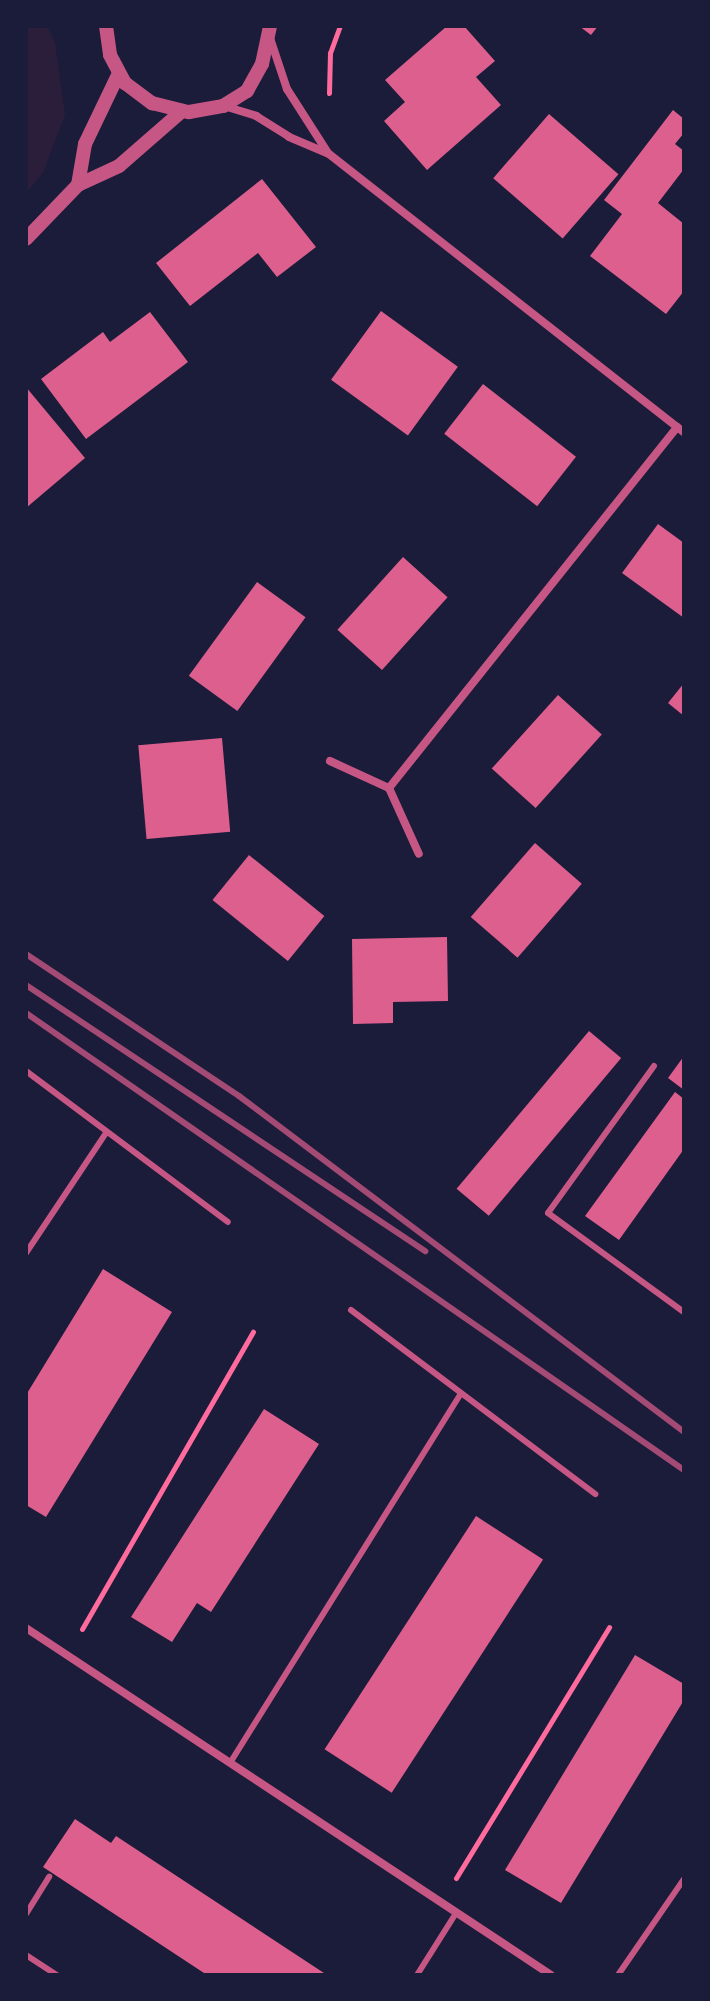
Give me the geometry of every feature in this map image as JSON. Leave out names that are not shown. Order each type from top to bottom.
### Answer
[{"type":"street","points":[[106,26],[110,55],[118,75],[145,100],[182,111],[223,106],[240,97],[252,84],[262,64],[269,30]]},
{"type":"street","points":[[269,30],[287,89],[329,154]]},
{"type":"street","points":[[78,185],[85,144],[118,75]]},
{"type":"street","points":[[223,106],[256,116],[289,137],[329,154],[681,429],[389,788]]},
{"type":"street","points":[[26,239],[78,185],[119,166],[182,111]]},
{"type":"street","points":[[330,761],[389,788],[419,854]]},
{"type":"street","points":[[26,1628],[551,1975]]},
{"type":"lane","points":[[654,1066],[548,1213],[684,1312]]},
{"type":"lane","points":[[26,1071],[228,1222]]},
{"type":"lane","points":[[26,1253],[106,1133]]},
{"type":"lane","points":[[351,1310],[595,1494]]},
{"type":"lane","points":[[230,1763],[461,1393]]},
{"type":"lane","points":[[26,1914],[49,1877]]},
{"type":"lane","points":[[618,1975],[684,1879]]},
{"type":"lane","points":[[417,1975],[456,1913]]},
{"type":"lane","points":[[26,1955],[57,1975]]},
{"type":"path","points":[[67,1655],[253,1332]]},
{"type":"path","points":[[441,1903],[609,1627]]},
{"type":"shaded area","points":[[26,26],[47,26],[55,42],[65,115],[43,173],[26,193]]},
{"type":"building","points":[[447,26],[464,26],[495,61],[476,77],[501,105],[427,170],[384,121],[405,102],[385,80]]},
{"type":"building","points":[[579,26],[598,26],[591,35]]},
{"type":"building","points":[[673,110],[684,119],[684,133],[675,144],[684,151],[684,169],[658,203],[684,224],[684,291],[666,314],[590,256],[622,214],[604,200]]},
{"type":"building","points":[[549,114],[618,174],[563,239],[493,178]]},
{"type":"building","points":[[262,179],[316,247],[277,277],[258,253],[190,306],[156,263]]},
{"type":"building","points":[[381,311],[458,367],[408,436],[331,380]]},
{"type":"building","points":[[150,312],[188,362],[86,439],[41,379],[103,332],[110,342]]},
{"type":"building","points":[[483,384],[576,457],[537,506],[444,434]]},
{"type":"building","points":[[26,387],[85,458],[26,508]]},
{"type":"building","points":[[658,524],[684,543],[684,618],[622,573]]},
{"type":"building","points":[[403,557],[448,597],[382,670],[337,630]]},
{"type":"building","points":[[257,582],[306,617],[237,711],[189,676]]},
{"type":"building","points":[[684,683],[684,716],[668,703]]},
{"type":"building","points":[[558,695],[602,734],[536,808],[492,769]]},
{"type":"building","points":[[222,738],[230,832],[147,839],[138,745]]},
{"type":"building","points":[[535,843],[582,884],[517,958],[471,917]]},
{"type":"building","points":[[249,855],[324,916],[288,961],[212,900]]},
{"type":"building","points":[[447,937],[448,1001],[393,1002],[393,1023],[353,1024],[352,939]]},
{"type":"building","points":[[589,1031],[621,1058],[489,1216],[457,1189]]},
{"type":"building","points":[[684,1056],[684,1090],[668,1078]]},
{"type":"building","points":[[675,1092],[684,1099],[684,1149],[619,1240],[585,1216]]},
{"type":"building","points":[[103,1269],[172,1312],[46,1517],[26,1505],[26,1395]]},
{"type":"building","points":[[264,1409],[319,1444],[211,1612],[197,1603],[172,1642],[131,1617]]},
{"type":"building","points":[[476,1516],[543,1560],[392,1793],[325,1749]]},
{"type":"building","points":[[635,1655],[684,1684],[684,1700],[561,1903],[505,1870]]},
{"type":"building","points":[[75,1819],[111,1843],[116,1836],[327,1975],[207,1975],[43,1867]]},
{"type":"railway","points":[[26,954],[239,1096],[684,1432]]},
{"type":"railway","points":[[26,985],[425,1251]]},
{"type":"railway","points":[[26,1013],[684,1470]]}]
